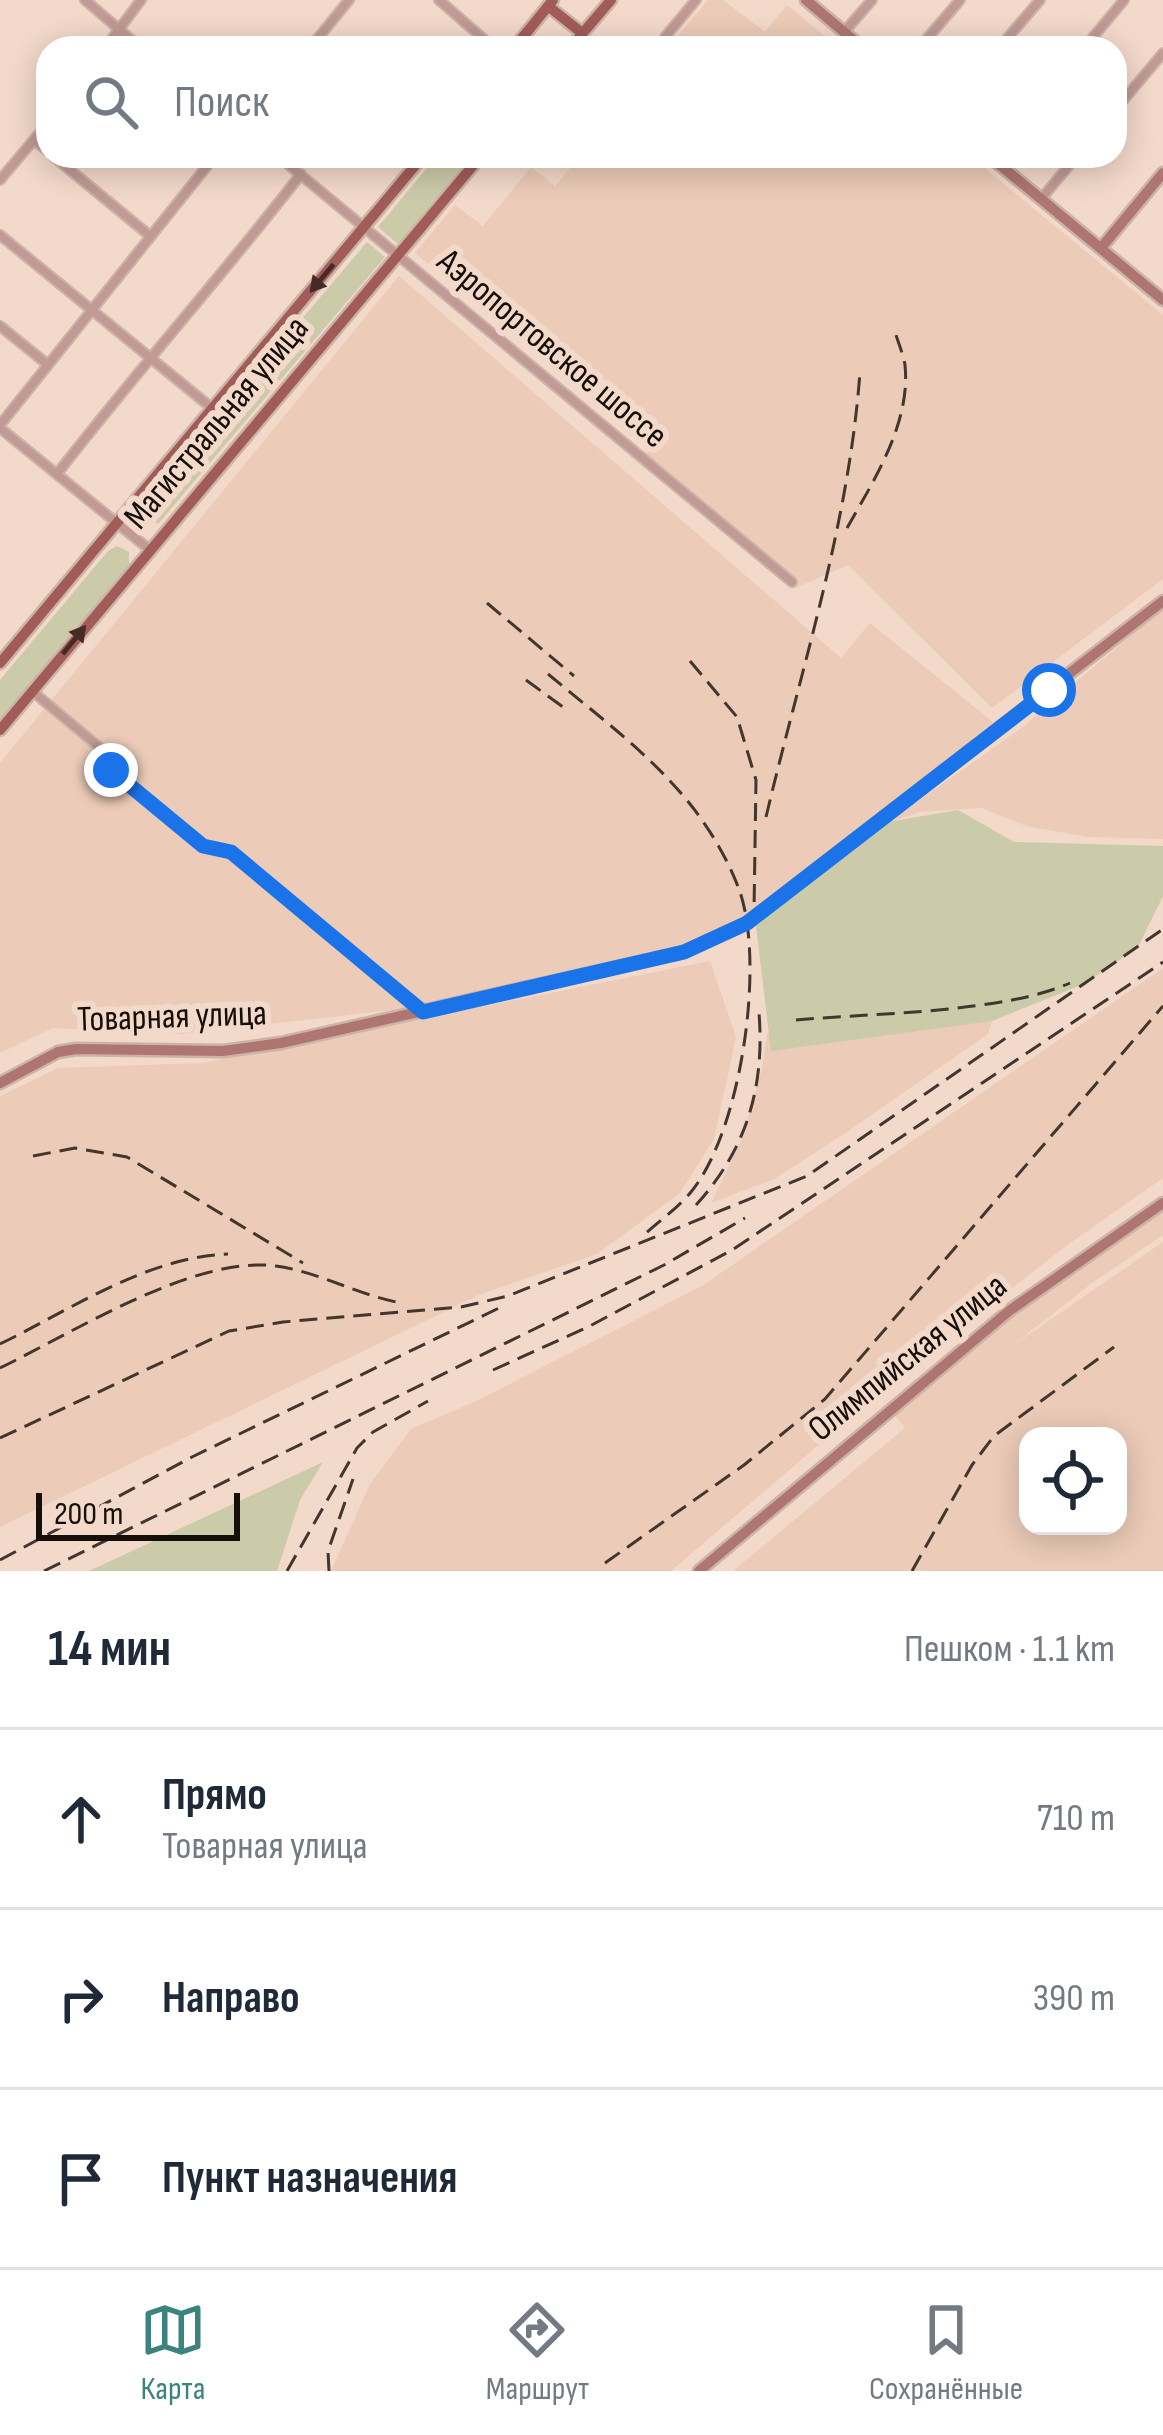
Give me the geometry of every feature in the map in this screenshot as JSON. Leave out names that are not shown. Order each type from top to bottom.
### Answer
[{"type":"main road","points":[[580,36],[611,0]]},
{"type":"main road","points":[[524,36],[551,3],[582,33]]},
{"type":"main road","name":"Магистральная улица","points":[[0,663],[413,168]]},
{"type":"main road","name":"Магистральная улица","points":[[0,730],[471,168]]},
{"type":"street","points":[[85,0],[128,36]]},
{"type":"street","points":[[114,36],[141,0]]},
{"type":"street","points":[[320,36],[349,0]]},
{"type":"street","points":[[439,0],[480,36]]},
{"type":"street","points":[[665,36],[696,0]]},
{"type":"street","points":[[806,0],[848,36]]},
{"type":"street","points":[[844,32],[872,0]]},
{"type":"street","points":[[929,36],[960,0]]},
{"type":"street","points":[[1009,36],[1040,0]]},
{"type":"street","points":[[1094,36],[1124,0]]},
{"type":"street","points":[[1127,96],[1163,53]]},
{"type":"street","points":[[0,180],[36,138]]},
{"type":"street","points":[[68,168],[149,235]]},
{"type":"street","points":[[150,550],[0,426],[205,168]]},
{"type":"street","name":"Аэропортовское шоссе","points":[[293,168],[792,582]]},
{"type":"street","points":[[1004,168],[1163,300]]},
{"type":"street","points":[[1041,199],[1067,168]]},
{"type":"street","points":[[1101,248],[1163,172]]},
{"type":"street","points":[[57,474],[301,174]]},
{"type":"street","points":[[0,236],[213,409]]},
{"type":"street","points":[[0,326],[46,364]]},
{"type":"street","name":"Товарная улица","points":[[0,1083],[58,1052],[76,1048],[223,1051],[281,1043],[684,952],[747,923],[1163,602]]},
{"type":"street","points":[[32,692],[98,746],[111,770],[203,846],[231,852],[423,1012]]},
{"type":"street","name":"Олимпийская улица","points":[[699,1571],[1009,1311],[1163,1203]]},
{"type":"shaded area","points":[[708,0],[723,0],[765,32],[787,5],[824,36],[678,36]]},
{"type":"shaded area","points":[[530,168],[555,186],[570,168],[985,168],[1163,315],[1163,579],[992,708],[848,565],[793,589],[640,464],[651,447],[630,422],[415,253],[455,205],[483,226]]},
{"type":"shaded area","points":[[399,276],[841,658],[870,623],[993,722],[741,922],[683,948],[393,1010],[181,1034],[53,1028],[0,1053],[0,763]]},
{"type":"shaded area","points":[[1163,608],[1163,839],[1088,837],[1026,826],[982,808],[919,812],[887,823],[1023,727]]},
{"type":"shaded area","points":[[710,961],[736,1037],[714,1139],[680,1193],[597,1254],[481,1294],[0,1527],[0,1096],[58,1068],[202,1063]]},
{"type":"shaded area","points":[[1163,968],[1163,1178],[1066,1246],[897,1378],[671,1571],[331,1571],[370,1484],[411,1429],[702,1286]]},
{"type":"shaded area","points":[[994,1015],[988,1034],[841,1136],[774,1179],[711,1203],[742,1139],[767,1033],[885,1018]]},
{"type":"shaded area","points":[[1163,1206],[1163,1235],[1012,1346],[1163,1242],[1163,1571],[733,1571],[905,1428],[893,1413],[969,1348]]},
{"type":"green space","points":[[427,168],[461,168],[398,244],[378,227]]},
{"type":"green space","points":[[367,242],[385,257],[158,524],[141,509]]},
{"type":"green space","points":[[117,546],[129,552],[129,565],[0,719],[0,680]]},
{"type":"green space","points":[[958,810],[1014,842],[1163,846],[1163,896],[1138,947],[1086,983],[992,1021],[771,1051],[755,918],[876,824]]},
{"type":"green space","points":[[323,1462],[300,1500],[277,1571],[89,1571]]},
{"type":"railway","points":[[847,528],[888,450],[902,408],[905,365],[894,328]]},
{"type":"railway","points":[[766,817],[835,541],[860,372]]},
{"type":"railway","points":[[487,603],[574,676]]},
{"type":"railway","points":[[690,661],[737,717],[756,780],[754,911]]},
{"type":"railway","points":[[548,674],[640,752],[690,804],[730,869],[747,924],[750,962],[744,1047],[723,1130],[691,1192],[644,1235]]},
{"type":"railway","points":[[526,680],[563,707]]},
{"type":"railway","points":[[0,1438],[229,1331],[461,1307],[508,1296],[807,1176],[1163,929]]},
{"type":"railway","points":[[493,1370],[588,1327],[732,1250],[1163,962]]},
{"type":"railway","points":[[796,1020],[974,1006],[1070,983]]},
{"type":"railway","points":[[605,1563],[744,1465],[825,1399],[1163,1006]]},
{"type":"railway","points":[[696,1205],[728,1162],[748,1116],[759,1067],[759,1013]]},
{"type":"railway","points":[[33,1156],[75,1148],[127,1157],[303,1263]]},
{"type":"railway","points":[[44,1571],[664,1265],[745,1218]]},
{"type":"railway","points":[[0,1344],[139,1275],[168,1264],[228,1254]]},
{"type":"railway","points":[[0,1368],[135,1299],[209,1272],[244,1266],[292,1269],[401,1303]]},
{"type":"railway","points":[[0,1560],[192,1457],[499,1308]]},
{"type":"railway","points":[[912,1571],[972,1465],[994,1436],[1114,1347]]},
{"type":"railway","points":[[287,1571],[357,1448],[373,1432],[428,1401]]},
{"type":"railway","points":[[329,1571],[328,1551],[353,1479]]},
{"type":"route","points":[[111,770],[203,846],[231,852],[423,1012],[684,952],[747,923],[1049,690]]}]
